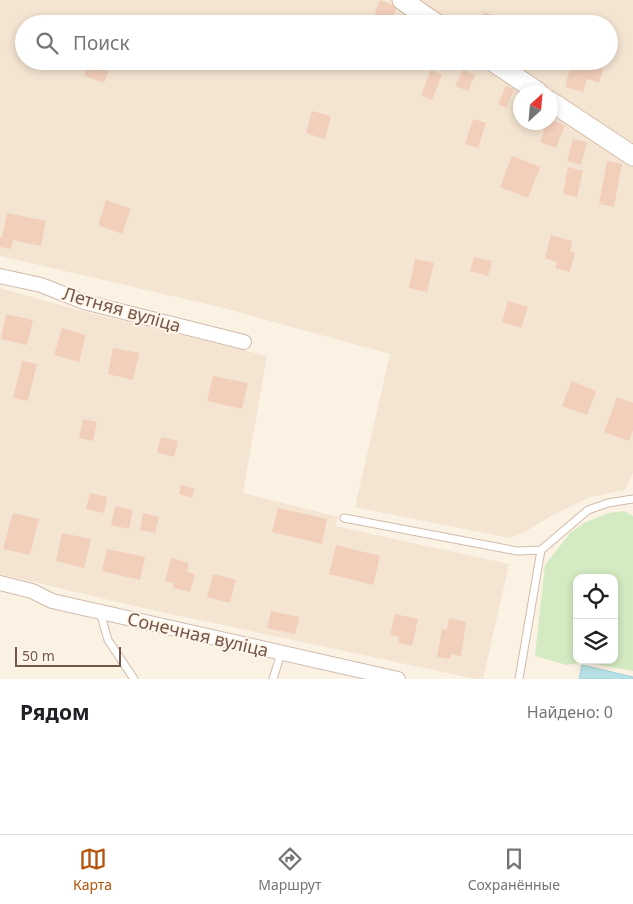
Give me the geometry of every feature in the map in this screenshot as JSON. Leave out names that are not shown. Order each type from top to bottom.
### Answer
[{"type":"street","points":[[402,0],[424,15]]},
{"type":"street","points":[[505,70],[528,85]]},
{"type":"street","points":[[558,106],[633,156]]},
{"type":"street","name":"Летняя вуліца","points":[[0,276],[41,285],[84,302],[244,342]]},
{"type":"street","name":"Сонечная вуліца","points":[[0,583],[32,591],[52,601],[398,679]]},
{"type":"lane","points":[[344,518],[517,552],[541,550],[588,510],[608,503],[633,499]]},
{"type":"lane","points":[[519,679],[541,550]]},
{"type":"lane","points":[[100,612],[108,640],[134,679]]},
{"type":"lane","points":[[273,679],[281,653]]},
{"type":"shaded area","points":[[0,0],[391,0],[412,15],[15,15],[15,70],[494,70],[517,85],[513,85],[513,130],[558,130],[558,112],[633,166],[633,473],[625,490],[590,497],[551,516],[523,533],[509,538],[355,507],[390,354],[220,307],[0,256]]},
{"type":"shaded area","points":[[415,0],[633,0],[633,150],[558,99],[558,85],[538,85],[516,70],[618,70],[618,15],[436,15]]},
{"type":"shaded area","points":[[0,288],[78,310],[267,356],[243,493],[338,517],[335,526],[509,564],[483,679],[143,608],[0,574]]},
{"type":"green space","points":[[624,511],[633,516],[633,671],[594,664],[618,664],[618,574],[573,574],[573,664],[567,665],[535,656],[545,565],[571,532],[586,522],[609,513]]},
{"type":"water","points":[[582,665],[633,677],[633,679],[579,679]]},
{"type":"building","points":[[380,0],[397,7],[394,15],[374,15]]},
{"type":"building","points":[[85,70],[109,70],[104,83],[85,76]]},
{"type":"building","points":[[431,70],[442,75],[432,100],[421,95]]},
{"type":"building","points":[[463,70],[475,75],[468,91],[455,86]]},
{"type":"building","points":[[570,70],[603,70],[599,83],[587,79],[583,92],[565,87]]},
{"type":"building","points":[[506,86],[513,89],[506,108],[498,104]]},
{"type":"building","points":[[312,111],[331,116],[325,139],[306,133]]},
{"type":"building","points":[[473,119],[486,123],[478,148],[465,144]]},
{"type":"building","points":[[558,122],[565,125],[556,148],[540,142],[544,130],[558,130]]},
{"type":"building","points":[[573,139],[587,142],[581,165],[567,161]]},
{"type":"building","points":[[512,156],[540,167],[528,198],[500,187]]},
{"type":"building","points":[[607,161],[622,164],[614,207],[599,204]]},
{"type":"building","points":[[568,167],[583,171],[577,197],[563,194]]},
{"type":"building","points":[[106,200],[131,209],[122,234],[98,225]]},
{"type":"building","points":[[7,213],[46,221],[41,246],[13,240],[11,249],[0,247],[0,237],[2,238]]},
{"type":"building","points":[[551,235],[572,241],[570,252],[575,253],[570,272],[555,268],[557,262],[545,258]]},
{"type":"building","points":[[474,257],[492,261],[488,276],[470,271]]},
{"type":"building","points":[[415,259],[434,263],[427,292],[409,288]]},
{"type":"building","points":[[508,301],[528,307],[521,328],[502,322]]},
{"type":"building","points":[[6,314],[33,320],[27,345],[1,339]]},
{"type":"building","points":[[62,328],[86,335],[79,362],[54,355]]},
{"type":"building","points":[[113,348],[139,353],[133,380],[108,374]]},
{"type":"building","points":[[22,361],[37,364],[28,401],[13,398]]},
{"type":"building","points":[[213,376],[248,383],[242,409],[207,401]]},
{"type":"building","points":[[572,381],[596,391],[587,415],[562,406]]},
{"type":"building","points":[[617,397],[633,403],[633,430],[629,441],[604,432]]},
{"type":"building","points":[[83,419],[97,422],[93,441],[79,438]]},
{"type":"building","points":[[161,437],[178,441],[174,457],[157,452]]},
{"type":"building","points":[[181,485],[195,489],[192,498],[179,494]]},
{"type":"building","points":[[90,493],[107,497],[104,513],[86,509]]},
{"type":"building","points":[[115,506],[133,510],[129,529],[111,525]]},
{"type":"building","points":[[278,508],[327,519],[322,544],[272,532]]},
{"type":"building","points":[[13,513],[39,519],[30,555],[3,549]]},
{"type":"building","points":[[143,513],[159,517],[155,533],[140,530]]},
{"type":"building","points":[[62,533],[91,539],[84,568],[56,561]]},
{"type":"building","points":[[336,545],[380,556],[373,585],[329,574]]},
{"type":"building","points":[[107,549],[145,557],[140,580],[102,571]]},
{"type":"building","points":[[171,558],[189,563],[187,572],[195,574],[190,592],[173,588],[174,583],[165,581]]},
{"type":"building","points":[[213,574],[236,580],[230,603],[207,597]]},
{"type":"building","points":[[271,611],[299,617],[295,634],[267,628]]},
{"type":"building","points":[[395,614],[418,619],[412,646],[398,643],[399,637],[390,635]]},
{"type":"building","points":[[449,618],[466,622],[461,656],[451,654],[450,659],[437,657],[442,629],[447,630]]}]
